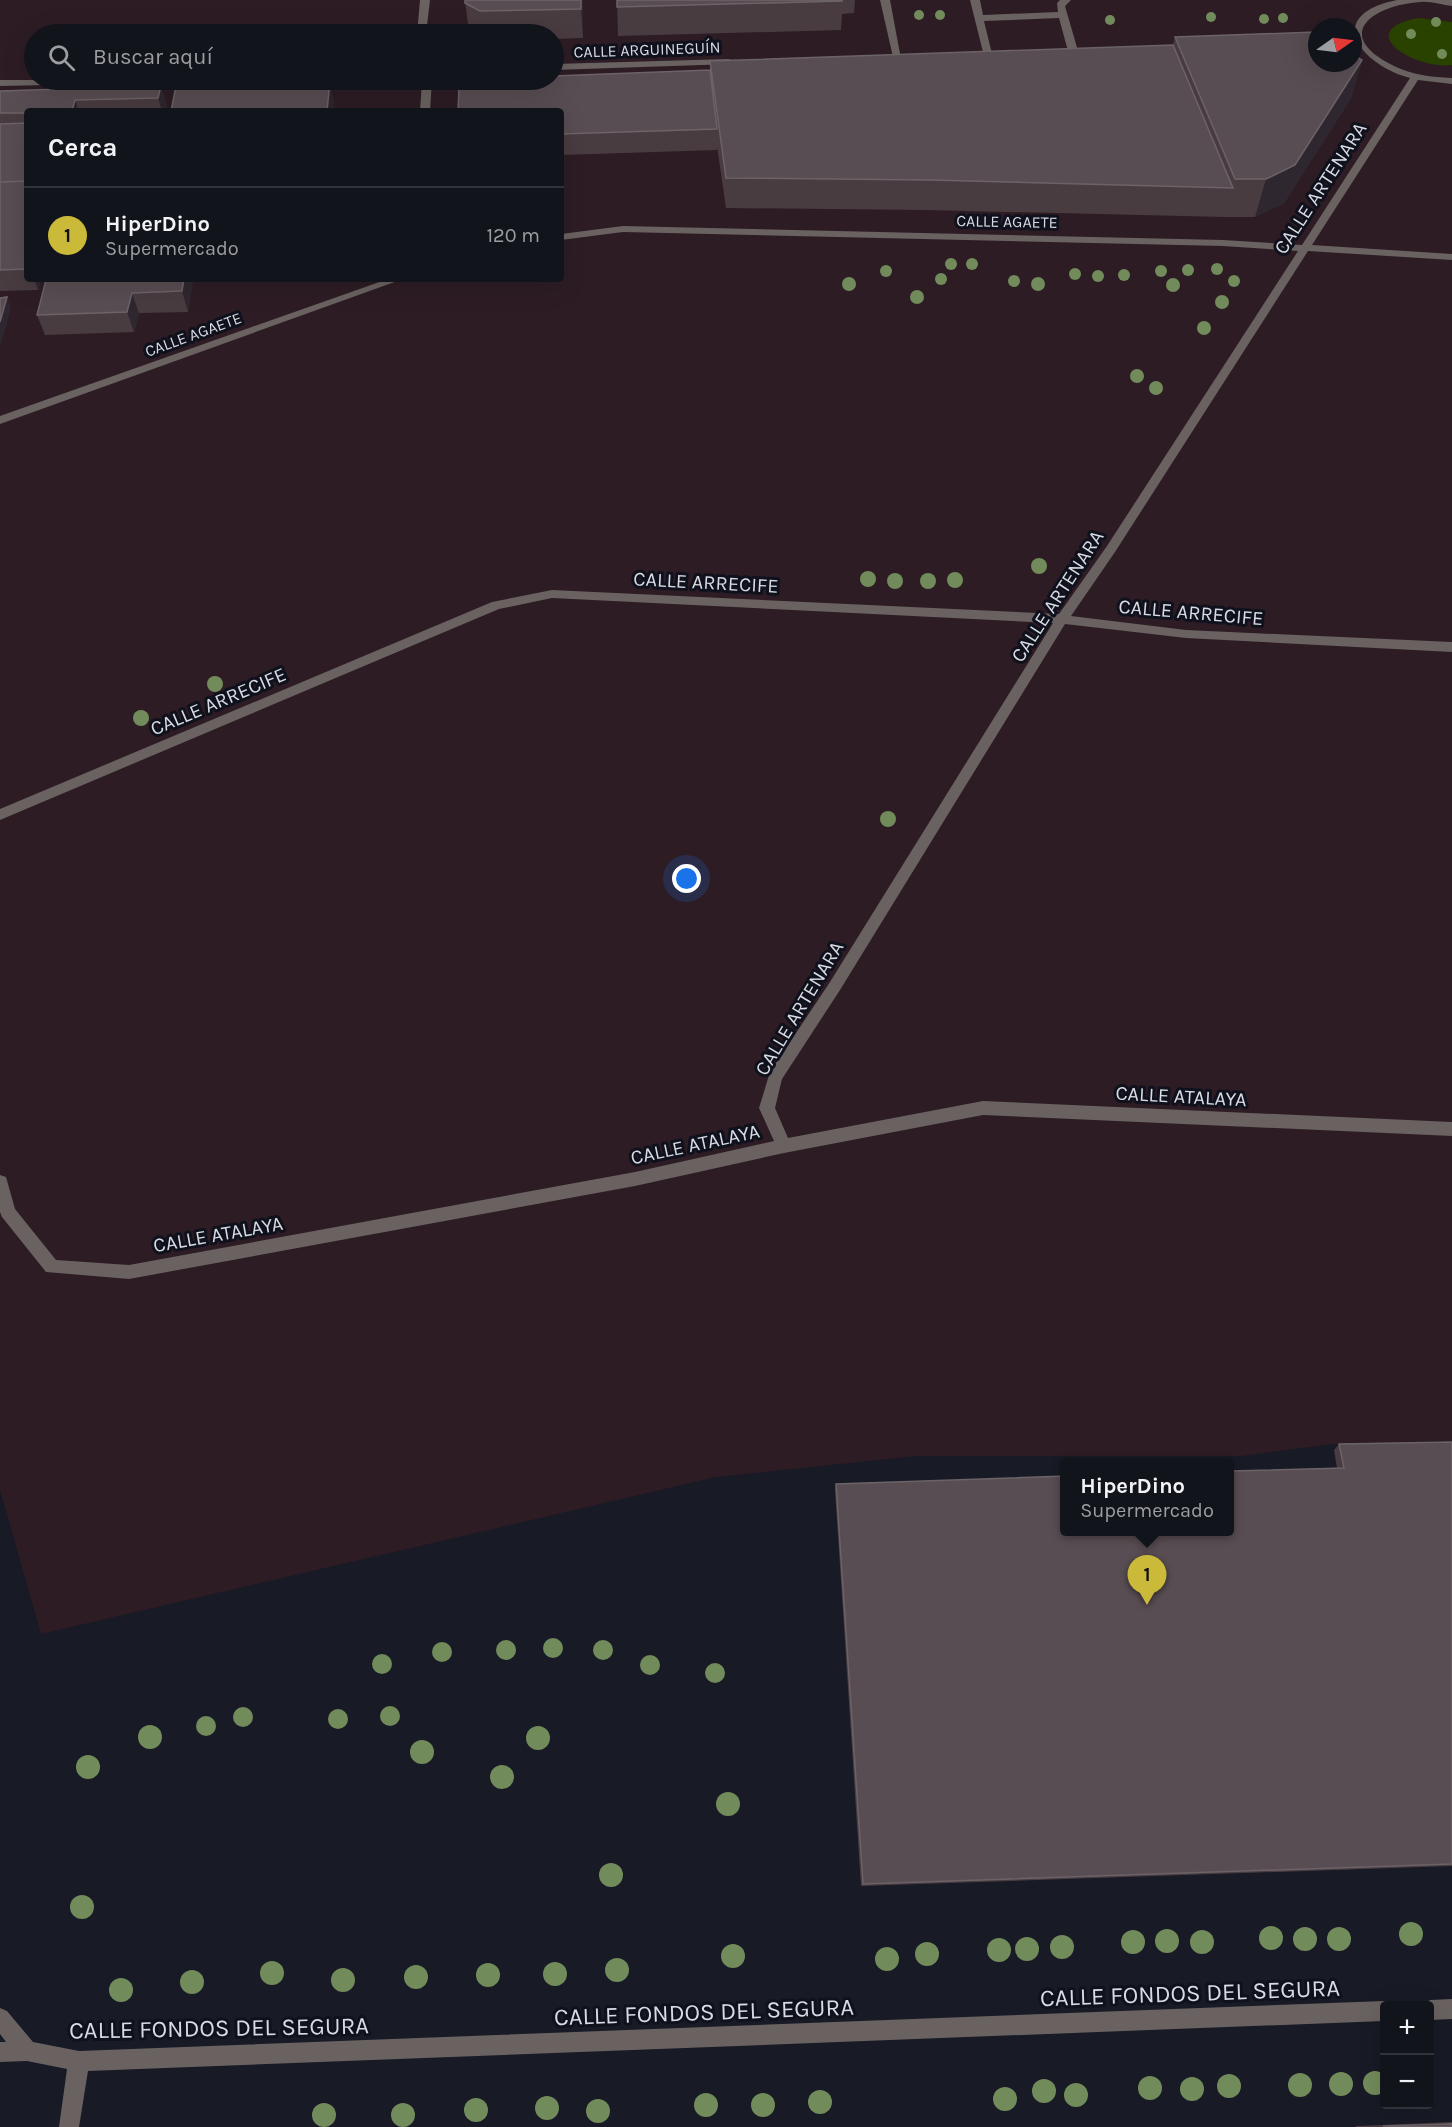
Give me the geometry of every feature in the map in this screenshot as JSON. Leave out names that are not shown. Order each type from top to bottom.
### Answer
[{"type":"street","points":[[423,24],[425,0]]},
{"type":"street","points":[[885,0],[898,57]]},
{"type":"street","points":[[975,0],[987,54]]},
{"type":"street","points":[[1362,20],[1364,16],[1378,7],[1399,1],[1418,0]]},
{"type":"street","points":[[1426,0],[1450,2]]},
{"type":"street","points":[[979,18],[1062,5],[1073,51]]},
{"type":"street","points":[[1362,48],[1390,68],[1415,77],[1452,81]]},
{"type":"street","points":[[1062,52],[1084,51]]},
{"type":"street","points":[[976,54],[998,54]]},
{"type":"street","points":[[886,57],[909,56]]},
{"type":"street","name":"CALLE ARGUINEGUÍN","points":[[564,67],[744,62]]},
{"type":"street","name":"CALLE ARTENARA","points":[[784,1146],[767,1108],[776,1077],[1062,619],[1110,549],[1415,77]]},
{"type":"street","points":[[0,83],[24,82]]},
{"type":"street","points":[[425,108],[426,90]]},
{"type":"street","name":"CALLE AGAETE","points":[[564,237],[623,229],[1223,243],[1452,257]]},
{"type":"street","name":"CALLE AGAETE","points":[[0,420],[390,282]]},
{"type":"street","name":"CALLE ARRECIFE","points":[[0,815],[496,605],[552,594],[1062,619],[1186,634],[1452,647]]},
{"type":"street","name":"CALLE ATALAYA","points":[[0,1182],[8,1212],[52,1267],[129,1272],[635,1179],[784,1146],[983,1108],[1452,1129]]},
{"type":"street","points":[[1434,2010],[1452,2009]]},
{"type":"street","name":"CALLE FONDOS DEL SEGURA","points":[[0,2052],[27,2051],[79,2061],[1380,2012]]},
{"type":"street","points":[[0,2018],[27,2051]]},
{"type":"street","points":[[69,2127],[79,2061]]},
{"type":"shaded area","points":[[0,0],[1452,0],[1452,1441],[1341,1443],[1241,1456],[916,1456],[716,1477],[41,1634],[0,1490]]},
{"type":"green space","points":[[1418,18],[1452,22],[1452,65],[1422,62],[1407,56],[1390,40],[1390,32],[1399,24]]},
{"type":"building","points":[[465,0],[581,0],[581,9],[480,11],[465,3]]},
{"type":"building","points":[[617,0],[842,0],[842,1],[617,7]]},
{"type":"building","points":[[1308,32],[1308,72],[1354,72],[1295,165],[1266,179],[1235,179],[1175,37]]},
{"type":"building","points":[[1173,45],[1233,188],[930,180],[726,178],[710,61]]},
{"type":"building","points":[[710,70],[717,129],[564,134],[564,108],[458,108],[459,90],[564,90],[564,76]]},
{"type":"building","points":[[160,90],[158,98],[75,100],[73,108],[24,108],[24,113],[0,113],[0,91]]},
{"type":"building","points":[[175,90],[329,90],[327,108],[172,108]]},
{"type":"building","points":[[24,123],[24,181],[0,182],[0,124]]},
{"type":"building","points":[[24,181],[24,269],[0,270],[0,182]]},
{"type":"building","points":[[45,282],[184,282],[182,291],[132,293],[127,312],[37,315]]},
{"type":"building","points":[[7,297],[0,322],[0,298]]},
{"type":"building","points":[[1452,1442],[1452,1864],[863,1884],[836,1484],[1060,1476],[1060,1536],[1234,1536],[1234,1471],[1344,1468],[1339,1444]]},
{"type":"building","points":[[1452,2124],[1452,2127],[1383,2126]]},
{"type":"place","name":"HiperDino","points":[[1147,1605]]}]
